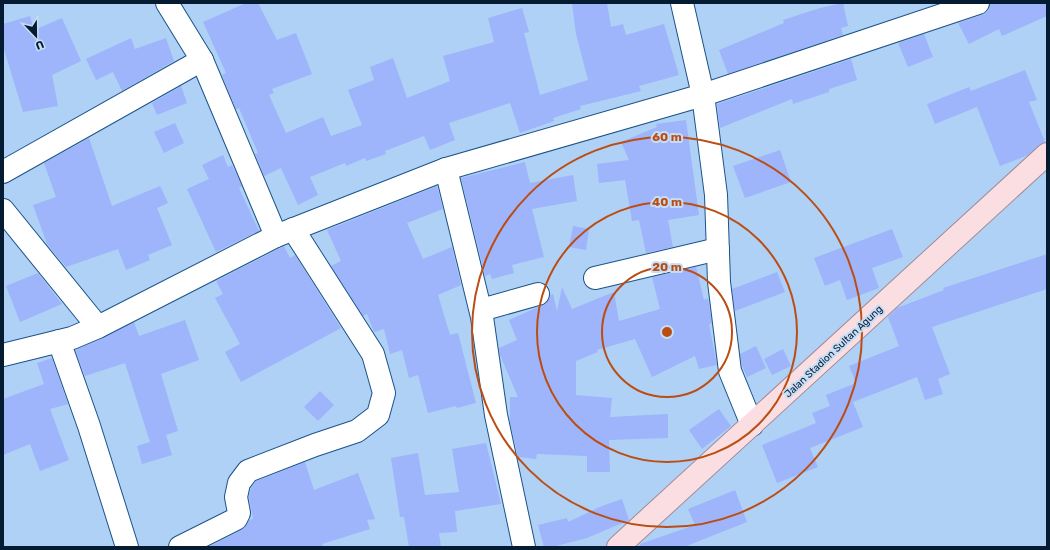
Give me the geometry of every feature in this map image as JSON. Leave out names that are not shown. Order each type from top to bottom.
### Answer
[{"type":"main road","name":"Jalan Stadion Sultan Agung","points":[[618,547],[1047,154]]},
{"type":"street","points":[[167,3],[202,60],[284,232],[373,354],[384,393],[378,415],[357,431],[315,444],[248,471],[239,483],[236,497],[239,513],[236,519],[180,547]]},
{"type":"street","points":[[682,3],[703,95],[716,195],[719,282],[730,371],[752,425]]},
{"type":"street","points":[[3,355],[59,341],[98,327],[284,232],[446,169],[703,95],[978,3]]},
{"type":"street","points":[[3,172],[202,60]]},
{"type":"street","points":[[446,169],[481,310],[496,416],[524,547]]},
{"type":"street","points":[[3,210],[98,327]]},
{"type":"street","points":[[595,278],[718,249]]},
{"type":"street","points":[[481,310],[538,294]]},
{"type":"street","points":[[59,341],[89,426],[127,547]]},
{"type":"building","points":[[246,3],[258,3],[277,40],[296,33],[312,74],[272,89],[274,93],[269,95],[286,133],[323,117],[331,136],[362,125],[348,90],[374,80],[370,67],[393,58],[407,98],[450,81],[443,56],[494,42],[488,18],[522,8],[529,32],[524,33],[540,95],[588,80],[576,34],[572,3],[607,3],[611,27],[623,24],[626,35],[664,24],[679,75],[639,86],[641,91],[580,106],[581,109],[553,118],[554,121],[520,133],[510,103],[449,123],[455,140],[430,150],[424,136],[385,151],[386,154],[366,161],[365,158],[346,166],[345,163],[310,177],[318,195],[298,205],[281,168],[264,176],[255,154],[258,153],[239,108],[236,109],[222,75],[226,73],[203,22]]},
{"type":"building","points":[[843,3],[848,26],[841,28],[843,35],[728,74],[719,50],[784,23],[783,20],[820,8]]},
{"type":"building","points":[[990,3],[1047,3],[1047,16],[1002,36],[999,29],[969,44],[958,23],[982,15],[988,11]]},
{"type":"building","points":[[30,16],[34,30],[62,18],[81,61],[52,75],[58,106],[23,112],[3,46],[3,24]]},
{"type":"building","points":[[924,34],[933,57],[908,67],[898,43]]},
{"type":"building","points":[[131,38],[135,49],[166,38],[174,61],[122,91],[113,72],[96,80],[86,59]]},
{"type":"building","points":[[851,59],[857,80],[829,89],[829,92],[793,104],[792,99],[720,128],[717,104]]},
{"type":"building","points":[[1025,70],[1037,100],[1029,102],[1045,142],[1028,155],[1000,166],[977,107],[935,124],[927,104],[969,87],[971,91]]},
{"type":"building","points":[[181,86],[187,103],[157,115],[152,103]]},
{"type":"building","points":[[686,120],[699,215],[668,220],[673,247],[646,253],[639,220],[632,221],[625,180],[599,183],[597,164],[629,160],[621,142],[657,127],[656,124]]},
{"type":"building","points":[[175,123],[184,143],[164,153],[154,132]]},
{"type":"building","points":[[89,138],[112,206],[160,186],[168,203],[157,208],[172,245],[148,255],[150,260],[126,270],[118,249],[66,267],[47,244],[33,205],[56,197],[44,163]]},
{"type":"building","points":[[780,150],[791,182],[745,198],[733,166]]},
{"type":"building","points":[[223,155],[228,167],[232,165],[242,186],[239,188],[259,231],[216,252],[187,189],[209,179],[202,165]]},
{"type":"building","points":[[525,162],[530,183],[573,175],[577,201],[532,209],[544,257],[512,265],[514,273],[492,279],[490,274],[485,276],[461,178]]},
{"type":"building","points":[[437,186],[443,209],[407,223],[423,259],[452,247],[461,285],[438,295],[450,335],[458,333],[476,403],[428,413],[418,375],[409,378],[402,350],[390,354],[384,329],[374,332],[367,314],[363,316],[331,266],[341,261],[327,230]]},
{"type":"building","points":[[573,226],[589,229],[586,250],[569,247]]},
{"type":"building","points":[[892,229],[903,257],[872,268],[879,288],[847,300],[840,280],[825,286],[814,258]]},
{"type":"building","points":[[284,246],[290,258],[295,255],[341,328],[241,382],[225,352],[240,344],[215,298],[223,294],[216,281]]},
{"type":"building","points":[[1047,254],[1047,289],[932,327],[950,374],[938,379],[943,394],[925,400],[917,377],[853,402],[863,427],[810,448],[818,467],[777,483],[762,445],[816,423],[812,413],[830,406],[826,395],[856,383],[849,366],[899,346],[888,317],[897,308],[944,290],[943,288]]},
{"type":"building","points":[[696,267],[704,300],[708,298],[712,323],[709,324],[717,365],[699,369],[695,356],[652,377],[635,339],[597,350],[598,352],[576,361],[576,395],[612,398],[610,417],[668,414],[668,438],[609,440],[610,472],[587,472],[587,456],[537,454],[536,459],[518,457],[510,423],[510,397],[518,397],[500,355],[499,348],[517,340],[509,320],[547,303],[550,295],[553,294],[557,311],[562,287],[572,309],[614,292],[619,321],[660,309],[652,277]]},
{"type":"building","points":[[777,272],[785,292],[735,311],[732,289]]},
{"type":"building","points":[[38,273],[62,304],[20,322],[6,286]]},
{"type":"building","points":[[185,320],[199,360],[161,374],[178,431],[166,435],[172,455],[142,464],[137,446],[150,442],[125,363],[85,376],[75,350],[134,322],[139,336]]},
{"type":"building","points":[[756,346],[766,368],[747,377],[742,366],[740,354]]},
{"type":"building","points":[[783,349],[791,366],[772,375],[764,359]]},
{"type":"building","points":[[52,358],[68,404],[50,409],[69,460],[40,471],[30,444],[3,455],[3,399],[44,384],[37,363]]},
{"type":"building","points":[[320,391],[334,405],[318,421],[304,407]]},
{"type":"building","points":[[719,409],[731,426],[702,449],[689,430]]},
{"type":"building","points":[[486,443],[501,504],[455,511],[457,532],[439,533],[441,547],[409,547],[404,517],[400,517],[391,458],[418,453],[425,495],[459,492],[452,449]]},
{"type":"building","points":[[305,462],[314,490],[358,473],[375,519],[367,520],[370,529],[322,544],[324,547],[208,547],[242,530],[249,520],[253,519],[249,497],[251,488],[256,481]]},
{"type":"building","points":[[735,490],[747,522],[684,547],[639,547],[640,544],[695,525],[688,509]]},
{"type":"building","points":[[622,499],[629,520],[587,538],[552,547],[544,547],[538,525],[567,518],[568,522],[602,506]]}]
